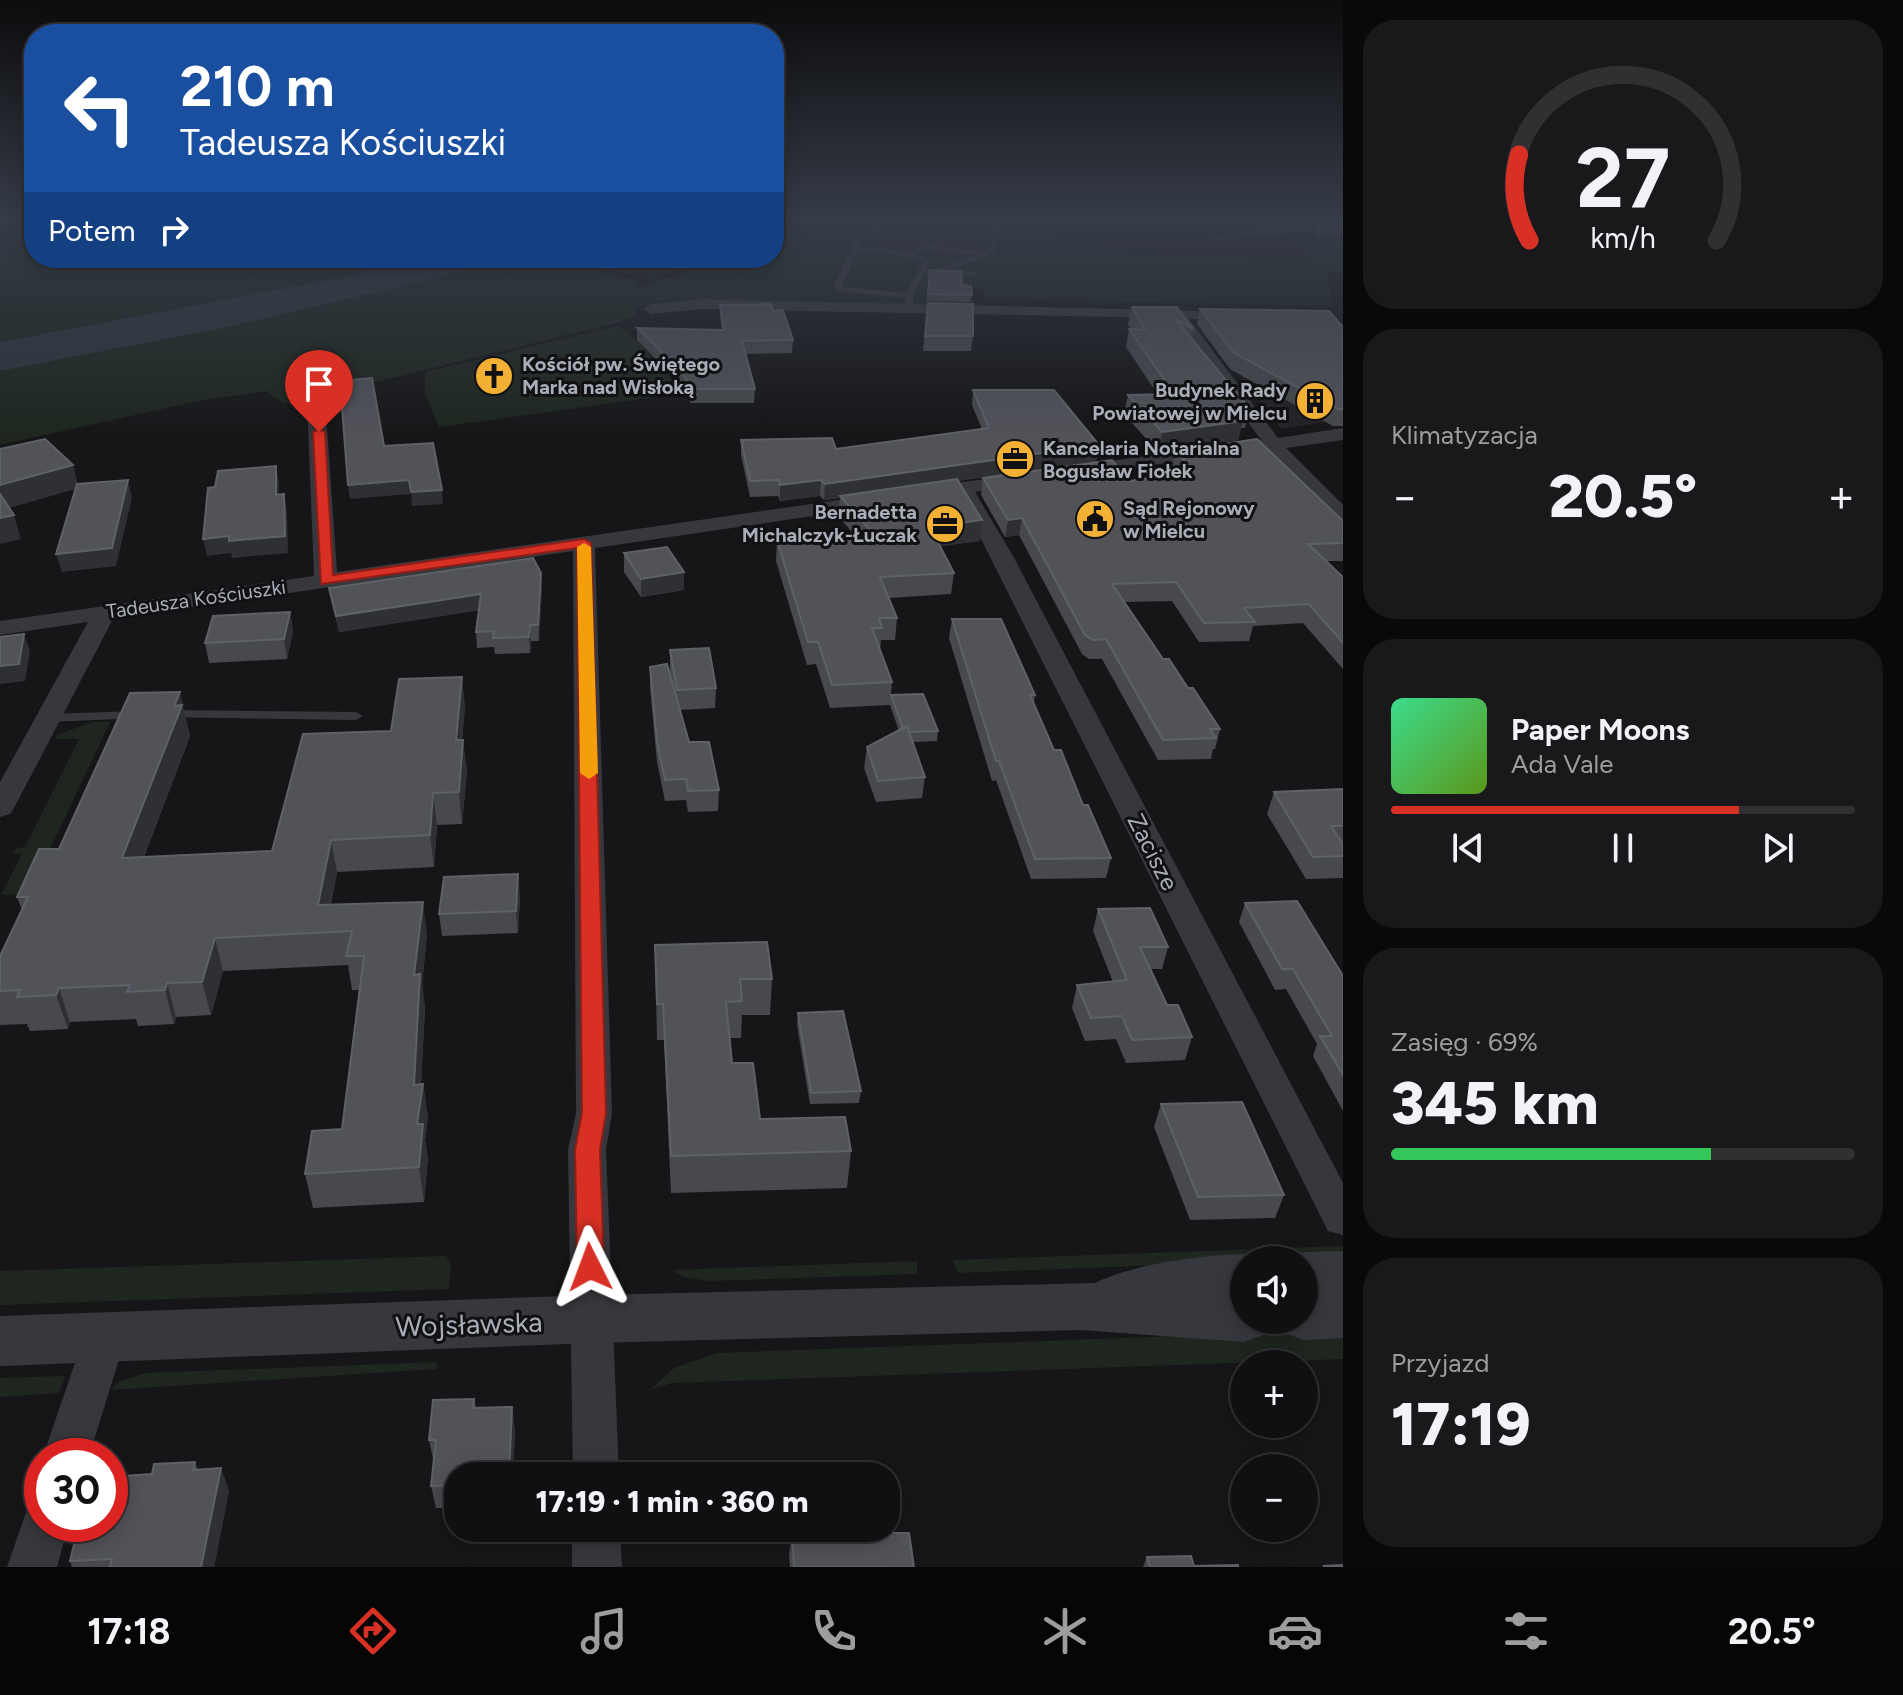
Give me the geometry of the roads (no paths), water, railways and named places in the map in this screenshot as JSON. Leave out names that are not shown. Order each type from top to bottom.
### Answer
[{"type":"street","points":[[651,309],[702,304],[909,302],[1256,315]]},
{"type":"street","points":[[1178,314],[1274,445],[1343,517]]},
{"type":"street","points":[[316,399],[326,581]]},
{"type":"street","name":"Tadeusza Kościuszki","points":[[0,628],[1343,434]]},
{"type":"street","name":"Zacisze","points":[[960,489],[973,502],[1002,556],[1342,1219]]},
{"type":"street","points":[[584,543],[594,1113],[587,1150],[596,1462]]},
{"type":"street","points":[[0,808],[105,612]]},
{"type":"street","points":[[1318,1275],[1343,1274]]},
{"type":"street","name":"Wojsławska","points":[[1081,1306],[1209,1278],[1230,1277]]},
{"type":"street","name":"Wojsławska","points":[[0,1341],[593,1319],[1081,1306],[1230,1317]]},
{"type":"street","points":[[1318,1315],[1343,1314]]},
{"type":"street","points":[[72,1438],[105,1337]]},
{"type":"street","points":[[32,1567],[40,1542]]},
{"type":"street","points":[[596,1542],[597,1567]]},
{"type":"lane","points":[[851,291],[909,302],[913,291]]},
{"type":"lane","points":[[48,718],[218,712],[258,717],[356,716]]},
{"type":"place","name":"Kościół pw. Świętego Marka nad Wisłoką","points":[[494,376]]},
{"type":"place","name":"Budynek Rady Powiatowej w Mielcu","points":[[1315,401]]},
{"type":"place","name":"Kancelaria Notarialna Bogusław Fiołek","points":[[1015,459]]},
{"type":"place","name":"Sąd Rejonowy w Mielcu","points":[[1095,519]]},
{"type":"place","name":"Bernadetta Michalczyk-Łuczak","points":[[945,524]]}]
